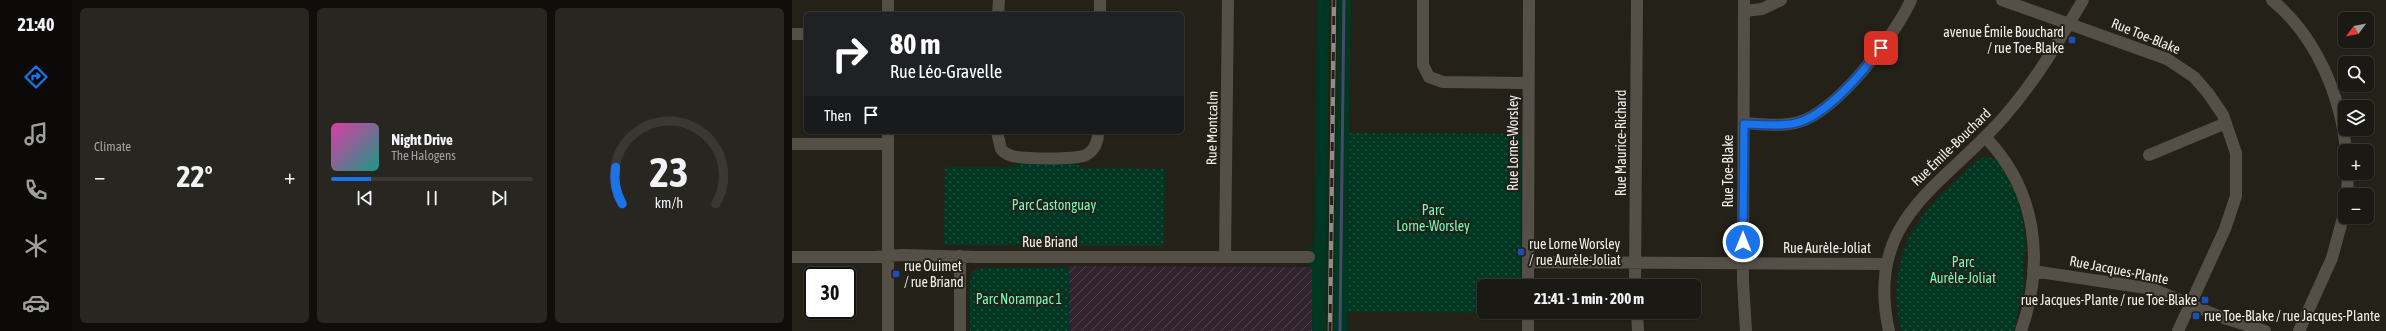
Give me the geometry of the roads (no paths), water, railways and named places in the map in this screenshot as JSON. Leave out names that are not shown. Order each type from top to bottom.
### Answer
[{"type":"street","points":[[888,0],[888,12]]},
{"type":"street","points":[[998,0],[998,12]]},
{"type":"street","points":[[1100,0],[1100,12]]},
{"type":"street","name":"Rue Montcalm","points":[[1225,257],[1228,0]]},
{"type":"street","points":[[1423,0],[1423,65],[1429,77],[1443,82],[1529,83]]},
{"type":"street","name":"Rue Lorne-Worsley","points":[[1528,279],[1529,0]]},
{"type":"street","name":"Rue Maurice-Richard","points":[[1636,279],[1637,0]]},
{"type":"street","name":"Rue Toe-Blake","points":[[1746,331],[1743,262],[1744,6],[1762,9],[1781,0]]},
{"type":"street","points":[[1744,124],[1797,123],[1821,110],[1874,57],[1896,27],[1911,0]]},
{"type":"street","name":"Rue Toe-Blake","points":[[2002,0],[2154,54],[2178,65],[2194,77],[2208,93],[2226,123],[2236,153],[2236,196],[2225,229],[2178,331]]},
{"type":"street","name":"Rue Émile-Bouchard","points":[[1889,331],[1884,301],[1887,264],[1898,231],[1916,202],[1985,137],[2025,92],[2083,0]]},
{"type":"street","points":[[2272,0],[2301,31],[2324,70],[2338,107],[2345,144]]},
{"type":"street","points":[[792,34],[804,34]]},
{"type":"street","points":[[2149,155],[2226,123]]},
{"type":"street","points":[[997,134],[1001,150],[1011,156],[1074,157],[1083,156],[1093,150],[1097,134]]},
{"type":"street","points":[[1985,137],[2009,165],[2023,192],[2032,232],[2033,271],[2028,307],[2021,331]]},
{"type":"street","points":[[792,144],[888,138],[888,331]]},
{"type":"street","points":[[2299,331],[2332,258],[2341,224]]},
{"type":"street","points":[[960,256],[960,331]]},
{"type":"street","name":"Rue Briand","points":[[792,257],[1309,257]]},
{"type":"street","name":"Rue Aurèle-Joliat","points":[[1528,262],[1887,264]]},
{"type":"street","name":"Rue Jacques-Plante","points":[[2033,271],[2144,287],[2190,303],[2226,319],[2265,331]]},
{"type":"street","points":[[1528,319],[1528,331]]},
{"type":"street","points":[[1637,319],[1638,331]]},
{"type":"waterway","points":[[1340,331],[1344,0]]},
{"type":"railway","points":[[1330,331],[1334,0]]},
{"type":"place","name":"avenue Émile Bouchard / rue Toe-Blake","points":[[2072,40]]},
{"type":"place","name":"rue Lorne Worsley / rue Aurèle-Joliat","points":[[1521,252]]},
{"type":"place","name":"rue Ouimet / rue Briand","points":[[896,274]]},
{"type":"place","name":"rue Jacques-Plante / rue Toe-Blake","points":[[2205,300]]},
{"type":"place","name":"rue Toe-Blake / rue Jacques-Plante","points":[[2196,316]]},
{"type":"park label","name":"Parc Castonguay","points":[[1054,205]]},
{"type":"park label","name":"Parc Lorne-Worsley","points":[[1433,218]]},
{"type":"park label","name":"Parc Aurèle-Joliat","points":[[1963,270]]},
{"type":"park label","name":"Parc Norampac 1","points":[[1019,299]]}]
